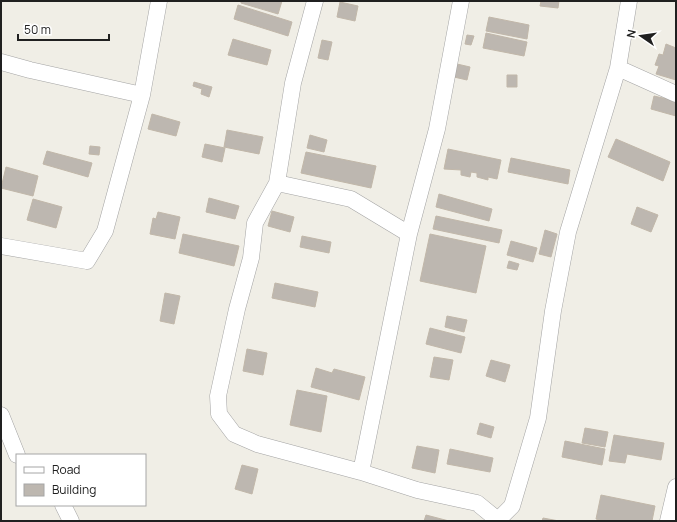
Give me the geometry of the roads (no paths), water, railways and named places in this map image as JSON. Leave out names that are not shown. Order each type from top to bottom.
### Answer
[{"type":"street","points":[[1,246],[87,261],[105,231],[142,95],[159,1]]},
{"type":"street","points":[[315,1],[293,82],[277,184],[255,223],[252,258],[237,309],[218,396],[219,414],[234,434],[258,444],[361,472],[417,490],[477,503],[499,520],[512,506],[538,418],[553,311],[568,232],[618,68],[630,1]]},
{"type":"street","points":[[361,472],[409,234],[437,129],[461,1]]},
{"type":"street","points":[[1,62],[142,95]]},
{"type":"street","points":[[618,68],[676,94]]},
{"type":"street","points":[[277,184],[351,199],[409,234]]},
{"type":"street","points":[[1,414],[16,454]]},
{"type":"street","points":[[668,521],[676,487]]},
{"type":"street","points":[[64,506],[71,521]]}]
